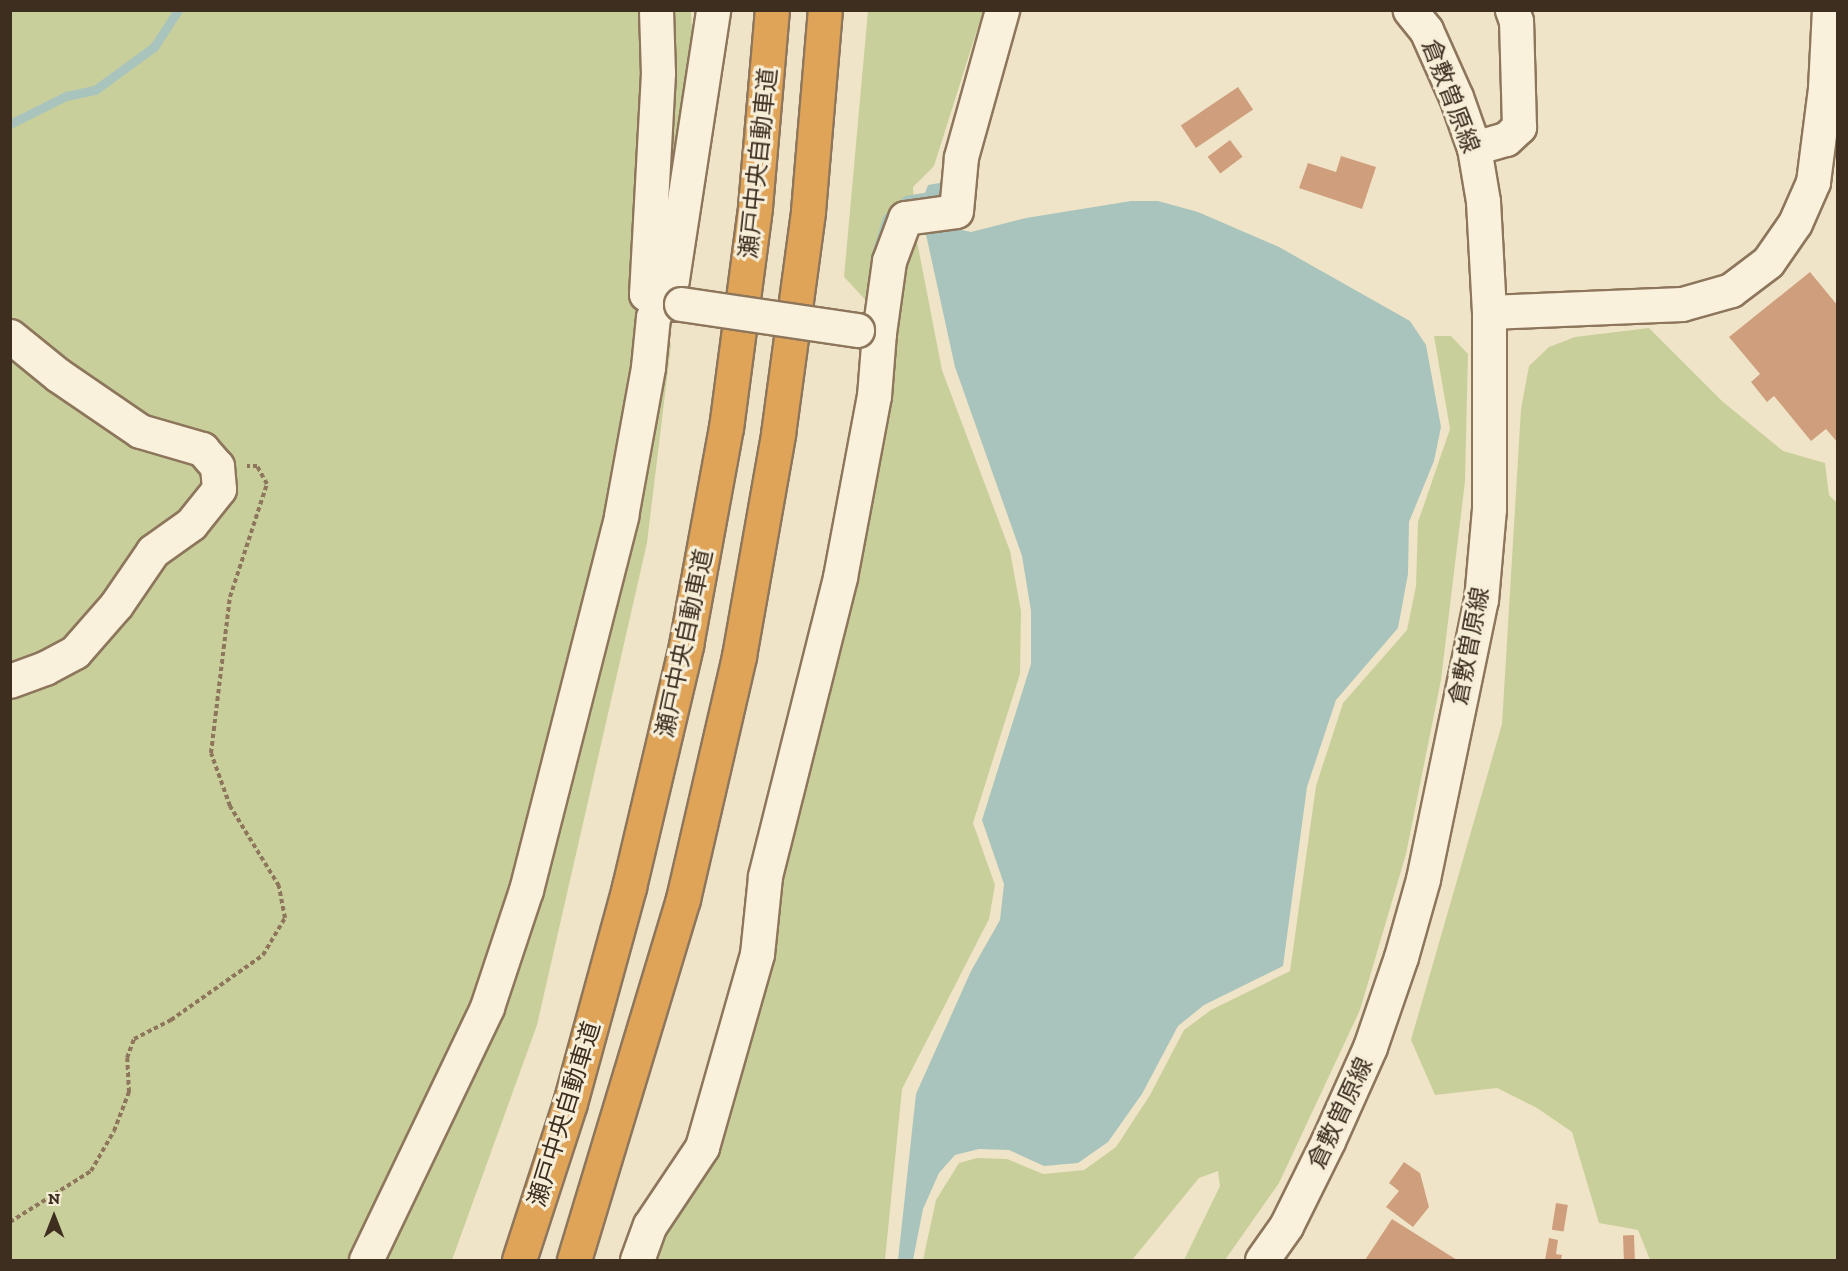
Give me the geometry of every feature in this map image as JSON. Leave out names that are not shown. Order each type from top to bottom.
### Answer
[{"type":"highway","name":"瀬戸中央自動車道","points":[[519,1260],[583,1058],[629,887],[686,645],[726,428],[755,207],[772,10]]},
{"type":"highway","points":[[574,1260],[683,899],[740,656],[778,434],[806,223],[825,10]]},
{"type":"street","points":[[656,10],[658,73],[646,294],[670,303],[868,331]]},
{"type":"street","points":[[366,1260],[487,1008],[526,890],[621,516],[648,367],[653,317],[670,303],[713,10]]},
{"type":"street","points":[[637,1260],[650,1225],[702,1147],[757,954],[765,876],[840,577],[874,396],[868,331],[904,218],[956,211],[961,157],[1002,10]]},
{"type":"street","name":"倉敷曽原線","points":[[1262,1260],[1286,1226],[1370,1047],[1401,957],[1423,879],[1480,600],[1489,509],[1489,312],[1483,201],[1474,148],[1425,30],[1410,10]]},
{"type":"street","points":[[1474,148],[1506,139],[1519,127],[1516,21],[1512,10]]},
{"type":"street","points":[[1489,312],[1682,304],[1731,290],[1768,262],[1795,223],[1813,182],[1826,88],[1828,10]]},
{"type":"street","points":[[10,336],[58,375],[140,431],[202,449],[217,466],[219,489],[191,524],[153,552],[116,605],[75,652],[45,668],[10,681]]},
{"type":"path","points":[[10,1222],[91,1171],[114,1131],[129,1092],[127,1058],[134,1040],[171,1020],[263,955],[285,918],[279,886],[230,806],[211,753],[230,597],[267,484],[257,466],[217,466]]},
{"type":"green space","points":[[10,11],[691,11],[693,49],[651,291],[671,345],[647,543],[537,1025],[452,1260],[11,1260]]},
{"type":"green space","points":[[868,11],[983,11],[934,166],[913,187],[916,236],[942,370],[1010,551],[1021,611],[1020,674],[973,823],[995,885],[989,919],[902,1089],[885,1260],[647,1260],[710,1148],[889,325],[844,277]]},
{"type":"green space","points":[[1649,328],[1722,401],[1783,451],[1825,463],[1829,495],[1837,503],[1837,1260],[1650,1260],[1638,1230],[1599,1223],[1572,1132],[1537,1108],[1497,1088],[1435,1095],[1411,1040],[1502,724],[1521,409],[1529,366],[1549,347],[1575,337]]},
{"type":"green space","points":[[1434,336],[1451,336],[1468,354],[1465,481],[1441,680],[1406,854],[1360,1010],[1279,1183],[1225,1260],[1184,1260],[1220,1186],[1218,1171],[1199,1178],[1132,1260],[923,1260],[936,1200],[959,1163],[977,1158],[1007,1159],[1043,1174],[1084,1170],[1116,1147],[1150,1095],[1184,1030],[1211,1010],[1290,971],[1316,786],[1343,703],[1407,630],[1416,586],[1418,522],[1450,429]]},
{"type":"water","points":[[951,181],[953,228],[971,232],[1026,218],[1131,201],[1158,201],[1198,212],[1279,247],[1410,321],[1426,345],[1441,427],[1434,461],[1409,522],[1408,574],[1398,628],[1336,700],[1307,787],[1283,966],[1204,1005],[1178,1026],[1142,1094],[1108,1142],[1078,1163],[1044,1166],[1009,1150],[979,1149],[955,1155],[939,1173],[923,1209],[913,1260],[898,1260],[916,1094],[971,971],[1000,920],[1004,884],[982,820],[1031,664],[1031,611],[1022,556],[955,367],[920,207],[928,185]]},
{"type":"building","points":[[1238,87],[1253,109],[1196,148],[1181,126]]},
{"type":"building","points":[[1230,140],[1243,157],[1220,174],[1208,157]]},
{"type":"building","points":[[1341,156],[1376,167],[1362,209],[1299,188],[1308,163],[1336,172]]},
{"type":"building","points":[[1810,272],[1838,306],[1838,443],[1826,429],[1811,441],[1774,396],[1767,402],[1751,382],[1760,374],[1729,337]]},
{"type":"building","points":[[1404,1162],[1420,1173],[1429,1207],[1413,1227],[1386,1207],[1399,1191],[1389,1183]]},
{"type":"building","points":[[1556,1203],[1568,1205],[1564,1232],[1552,1230]]},
{"type":"building","points":[[1392,1219],[1457,1260],[1365,1260]]},
{"type":"building","points":[[1623,1235],[1634,1235],[1635,1260],[1624,1260]]},
{"type":"building","points":[[1549,1238],[1558,1240],[1556,1254],[1562,1255],[1561,1260],[1545,1260]]},
{"type":"waterway","points":[[10,124],[66,96],[95,90],[154,47],[178,10]]},
{"type":"waterway","points":[[875,257],[887,218],[906,200],[933,195]]}]
